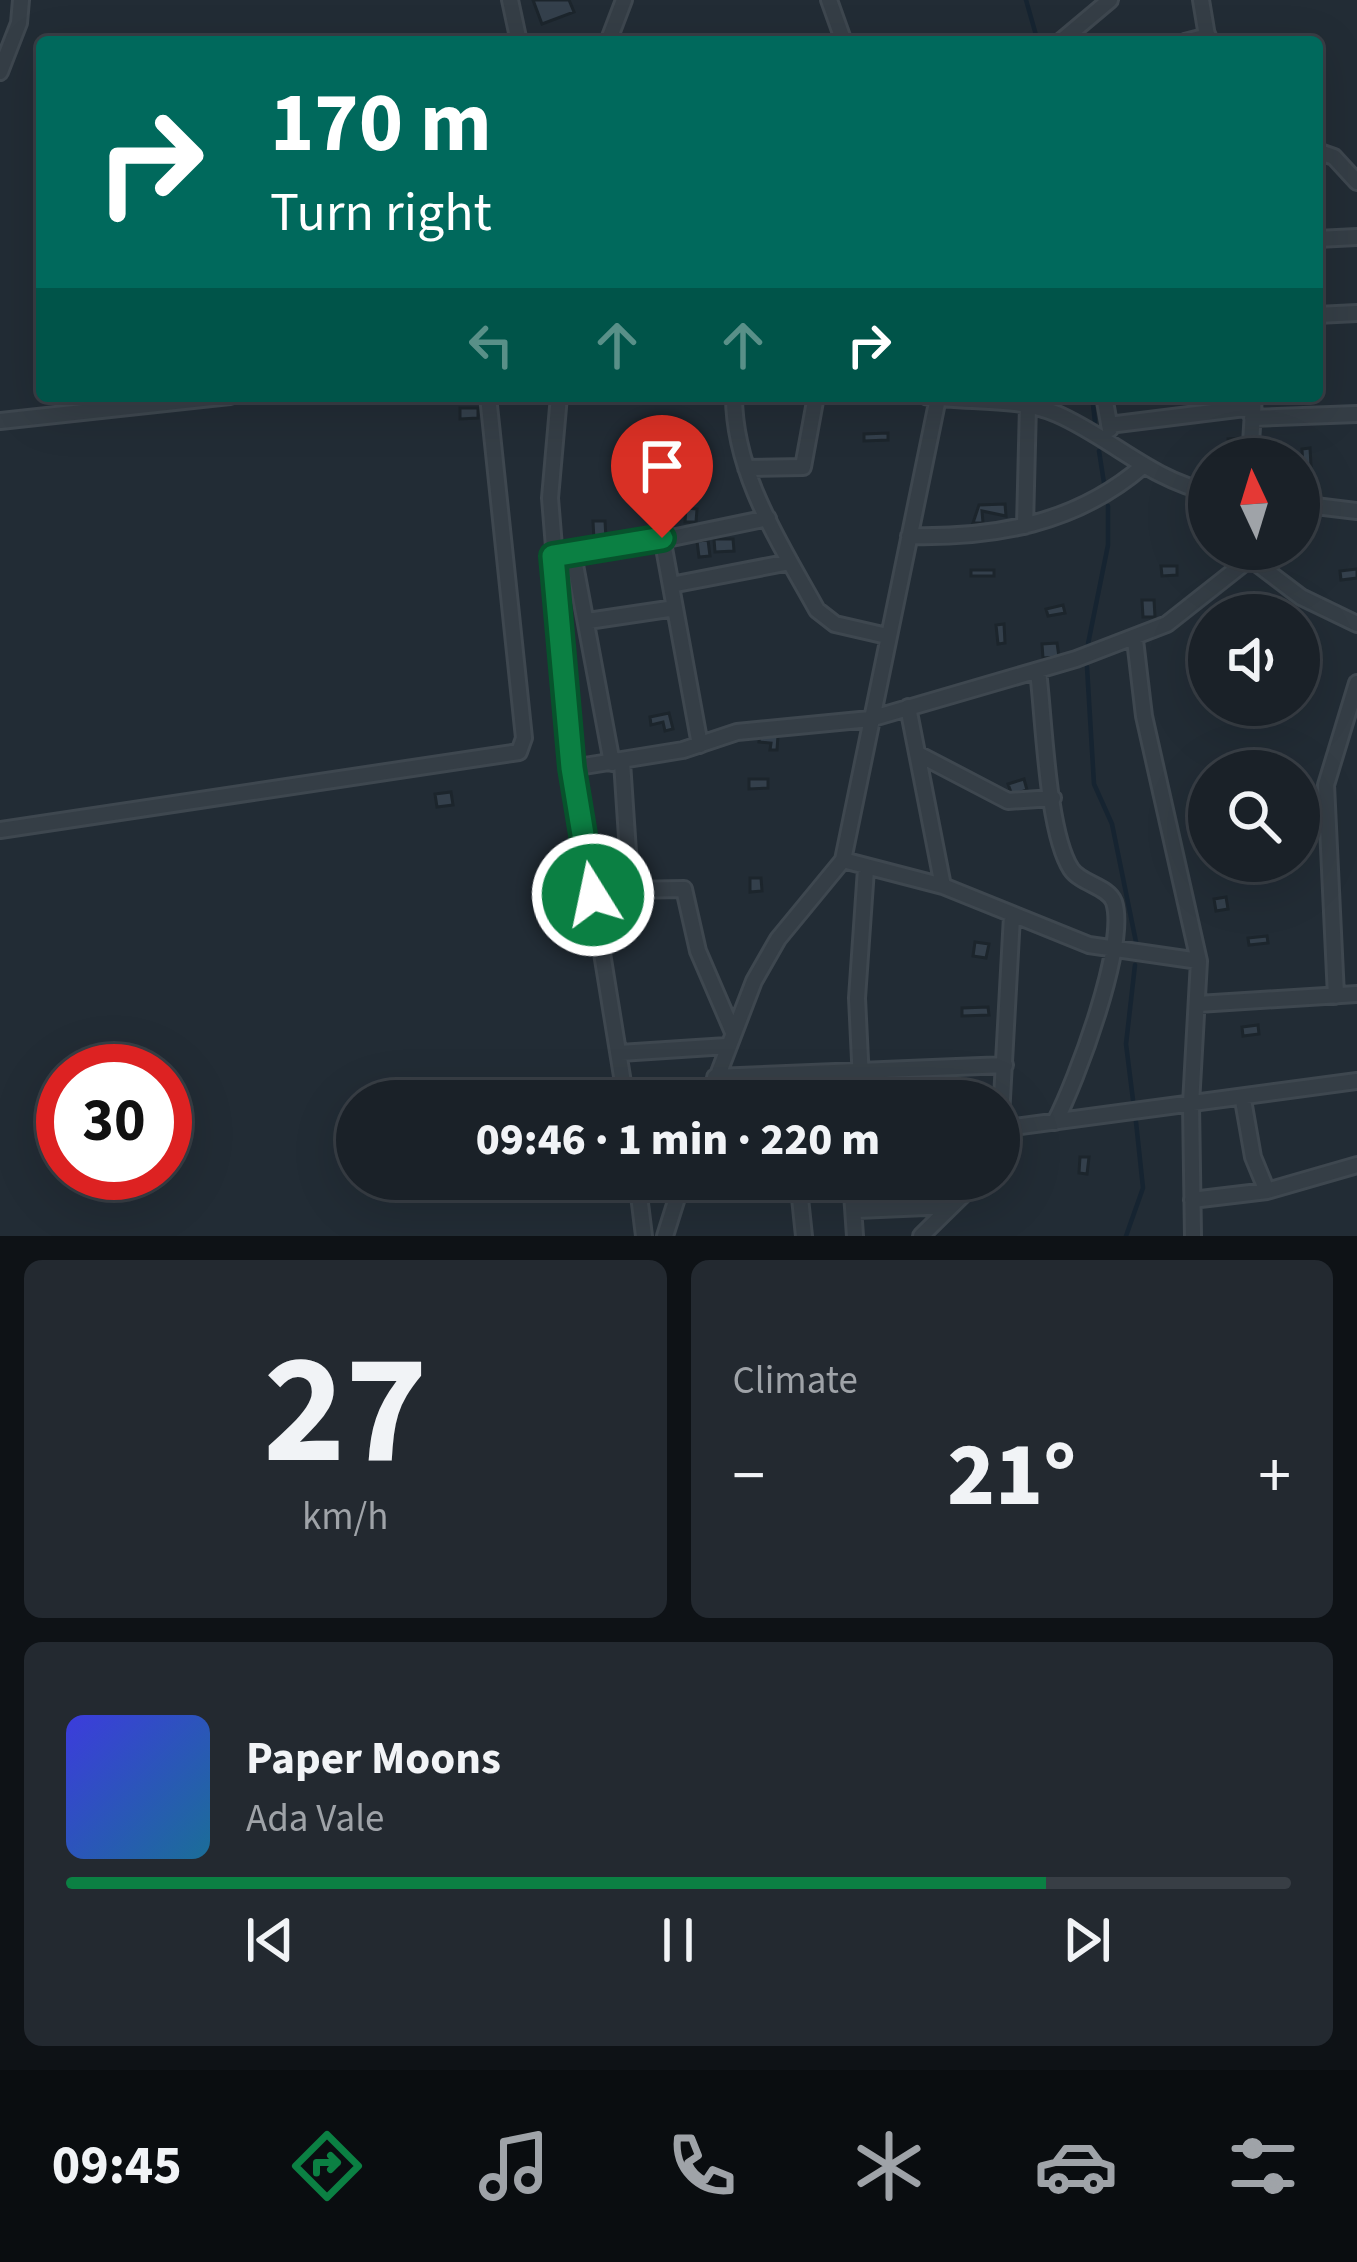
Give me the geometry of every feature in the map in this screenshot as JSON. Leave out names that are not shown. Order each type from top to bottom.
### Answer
[{"type":"street","points":[[0,72],[21,0]]},
{"type":"street","points":[[510,0],[518,36]]},
{"type":"street","points":[[610,36],[624,0]]},
{"type":"street","points":[[829,0],[842,36]]},
{"type":"street","points":[[1067,36],[1110,0]]},
{"type":"street","points":[[1201,0],[1207,36]]},
{"type":"street","points":[[1323,153],[1334,157],[1357,182]]},
{"type":"street","points":[[1323,239],[1357,237]]},
{"type":"street","points":[[1323,315],[1357,313]]},
{"type":"street","points":[[0,421],[175,402]]},
{"type":"street","points":[[0,830],[519,752],[524,738],[489,402]]},
{"type":"street","points":[[558,402],[550,498],[572,768],[623,1080]]},
{"type":"street","points":[[734,402],[734,427],[746,469],[817,610],[835,624],[887,636]]},
{"type":"street","points":[[746,469],[803,467],[815,402]]},
{"type":"street","points":[[714,1080],[732,1030],[778,939],[843,860],[931,402]]},
{"type":"street","points":[[992,402],[1056,413],[1143,466],[1188,484]]},
{"type":"street","points":[[1105,402],[1112,446]]},
{"type":"street","points":[[1025,526],[1028,405]]},
{"type":"street","points":[[1109,425],[1253,407],[1357,414]]},
{"type":"street","points":[[1251,438],[1253,407]]},
{"type":"street","points":[[909,536],[973,538],[1025,526],[1103,496],[1143,466]]},
{"type":"street","points":[[1320,507],[1356,506]]},
{"type":"street","points":[[553,556],[768,518]]},
{"type":"street","points":[[662,538],[700,745]]},
{"type":"street","points":[[573,554],[617,762],[628,853],[619,930],[600,937]]},
{"type":"street","points":[[670,586],[790,562]]},
{"type":"street","points":[[572,768],[700,745],[737,732],[870,719],[1038,671],[1135,640],[1168,624],[1236,570]]},
{"type":"street","points":[[1273,570],[1301,597],[1357,624]]},
{"type":"street","points":[[588,621],[675,608]]},
{"type":"street","points":[[1135,640],[1144,716],[1199,962],[1191,1104],[1193,1236]]},
{"type":"street","points":[[1038,671],[1053,798],[1070,868],[1113,899],[1111,950],[1083,1061],[1055,1122]]},
{"type":"street","points":[[1336,996],[1326,785],[1357,683]]},
{"type":"street","points":[[908,707],[943,886]]},
{"type":"street","points":[[918,754],[1008,801],[1053,798]]},
{"type":"street","points":[[843,860],[943,886],[1111,950],[1199,962]]},
{"type":"street","points":[[861,1080],[857,998],[866,868]]},
{"type":"street","points":[[625,890],[684,890],[698,951],[732,1030]]},
{"type":"street","points":[[1004,1080],[1012,916]]},
{"type":"street","points":[[1198,1004],[1357,994]]},
{"type":"street","points":[[620,1054],[727,1046]]},
{"type":"street","points":[[715,1077],[1005,1065]]},
{"type":"street","points":[[1020,1127],[1357,1081]]},
{"type":"street","points":[[1243,1100],[1253,1157],[1267,1191]]},
{"type":"street","points":[[1192,1200],[1267,1191],[1357,1165]]},
{"type":"street","points":[[640,1200],[644,1236]]},
{"type":"street","points":[[665,1236],[676,1200]]},
{"type":"street","points":[[801,1200],[804,1236]]},
{"type":"street","points":[[855,1200],[855,1236]]},
{"type":"street","points":[[921,1236],[956,1200]]},
{"type":"street","points":[[857,1210],[949,1207]]},
{"type":"building","points":[[533,0],[569,0],[574,12],[542,24]]},
{"type":"building","points":[[460,408],[478,408],[478,418],[460,419]]},
{"type":"building","points":[[888,433],[888,440],[864,441],[864,434]]},
{"type":"building","points":[[1005,504],[1006,516],[982,511],[983,523],[973,523],[979,505]]},
{"type":"building","points":[[686,508],[697,509],[696,522],[685,522]]},
{"type":"building","points":[[593,521],[605,521],[606,539],[594,540]]},
{"type":"building","points":[[714,539],[733,539],[734,551],[715,552]]},
{"type":"building","points":[[708,540],[710,556],[699,557],[697,541]]},
{"type":"building","points":[[1161,566],[1177,566],[1177,575],[1162,576]]},
{"type":"building","points":[[1357,569],[1357,578],[1341,580],[1340,571]]},
{"type":"building","points":[[971,570],[994,570],[994,576],[971,576]]},
{"type":"building","points":[[1142,600],[1154,600],[1155,617],[1143,617]]},
{"type":"building","points":[[1063,605],[1065,613],[1048,616],[1046,609]]},
{"type":"building","points":[[1004,624],[1005,643],[998,644],[996,625]]},
{"type":"building","points":[[1057,643],[1059,657],[1043,658],[1042,644]]},
{"type":"building","points":[[669,713],[673,729],[665,731],[663,722],[651,725],[650,717]]},
{"type":"building","points":[[760,734],[778,735],[777,750],[770,750],[771,743],[759,742]]},
{"type":"building","points":[[749,779],[768,779],[768,788],[749,789]]},
{"type":"building","points":[[1024,779],[1027,790],[1012,795],[1008,784]]},
{"type":"building","points":[[451,792],[453,805],[437,807],[435,794]]},
{"type":"building","points":[[750,878],[761,878],[762,891],[750,892]]},
{"type":"building","points":[[1226,897],[1228,909],[1216,911],[1214,899]]},
{"type":"building","points":[[1267,936],[1268,943],[1249,945],[1248,938]]},
{"type":"building","points":[[975,942],[989,944],[986,958],[973,956]]},
{"type":"building","points":[[988,1007],[989,1015],[962,1016],[962,1008]]},
{"type":"building","points":[[1258,1025],[1259,1034],[1243,1036],[1242,1027]]},
{"type":"building","points":[[1080,1157],[1089,1157],[1087,1174],[1079,1173]]},
{"type":"waterway","points":[[1026,0],[1036,36]]},
{"type":"waterway","points":[[1093,402],[1095,422]]},
{"type":"waterway","points":[[1099,451],[1104,483]]},
{"type":"waterway","points":[[1088,644],[1108,545],[1108,506]]},
{"type":"waterway","points":[[1087,667],[1094,784],[1112,824],[1136,942]]},
{"type":"waterway","points":[[1133,1100],[1126,1044],[1135,965]]},
{"type":"waterway","points":[[1126,1236],[1143,1188],[1136,1122]]},
{"type":"route","points":[[593,895],[572,768],[553,556],[662,538]]}]
